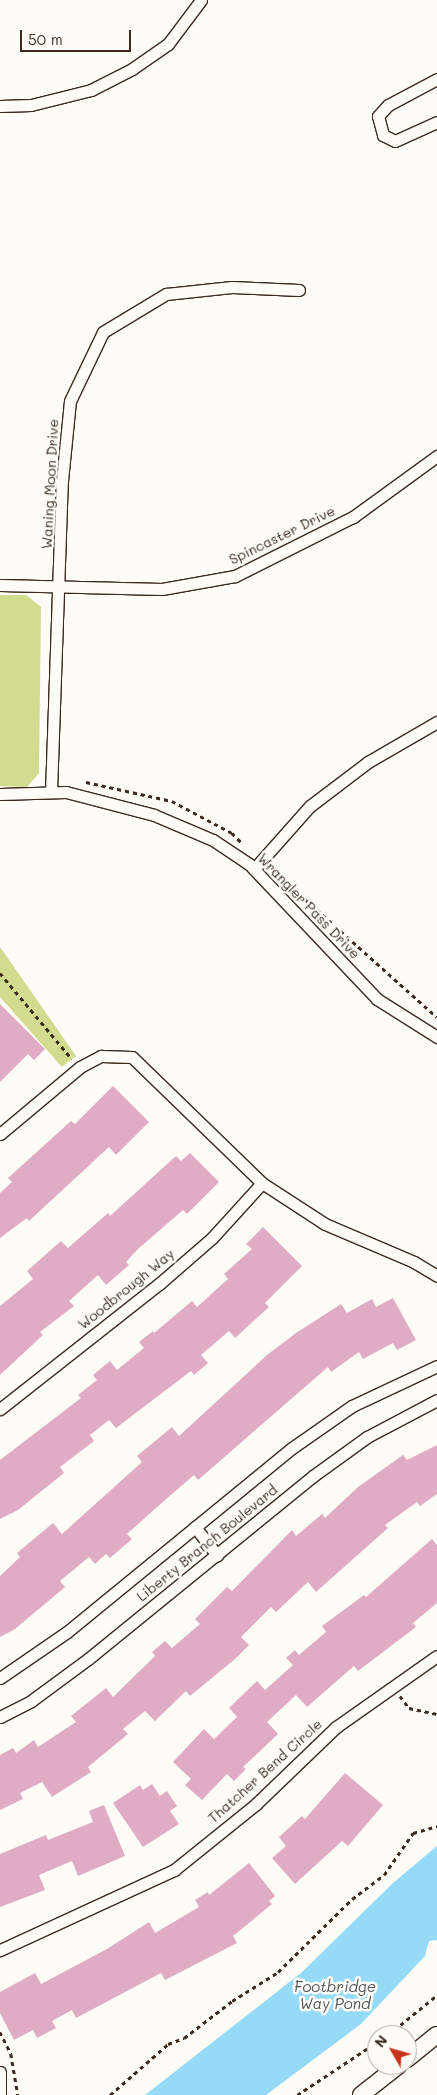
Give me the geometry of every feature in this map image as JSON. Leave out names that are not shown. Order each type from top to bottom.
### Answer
[{"type":"main road","points":[[417,2051],[437,2035]]},
{"type":"main road","points":[[361,2095],[386,2075]]},
{"type":"street","points":[[0,106],[31,105],[91,90],[132,69],[168,44],[202,0]]},
{"type":"street","points":[[437,79],[388,105],[378,116],[383,135],[395,141],[437,122]]},
{"type":"street","name":"Waning Moon Drive","points":[[51,792],[60,585],[62,481],[70,401],[103,332],[166,294],[232,287],[298,290]]},
{"type":"street","name":"Spincaster Drive","points":[[0,585],[162,589],[235,576],[354,517],[437,456]]},
{"type":"street","points":[[254,869],[310,806],[368,762],[437,722]]},
{"type":"street","name":"Wrangler Pass Drive","points":[[0,794],[66,792],[154,816],[213,840],[254,869],[377,999],[437,1037]]},
{"type":"street","points":[[0,1134],[80,1067],[101,1056],[132,1057],[262,1183],[326,1224],[414,1262],[437,1276]]},
{"type":"street","name":"Woodbrough Way","points":[[0,1409],[159,1284],[212,1238],[262,1183]]},
{"type":"street","name":"Liberty Branch Boulevard","points":[[0,1678],[67,1632],[292,1448],[352,1406],[437,1366]]},
{"type":"street","name":"Liberty Branch Boulevard","points":[[0,1716],[31,1701],[88,1659],[217,1554],[367,1437],[437,1400]]},
{"type":"street","points":[[195,1527],[217,1554]]},
{"type":"street","name":"Thatcher Bend Circle","points":[[0,1950],[174,1870],[256,1804],[336,1727],[437,1656]]},
{"type":"street","points":[[0,2072],[0,2095]]},
{"type":"path","points":[[0,973],[80,1067]]},
{"type":"path","points":[[392,1687],[409,1708],[437,1714]]},
{"type":"path","points":[[110,2095],[168,2044],[184,2038],[232,2001],[278,1972],[352,1898],[384,1875],[413,1833],[437,1826]]},
{"type":"path","points":[[400,2025],[437,1995]]},
{"type":"path","points":[[0,2032],[11,2054],[18,2095]]},
{"type":"path","points":[[297,2095],[367,2049]]},
{"type":"green space","points":[[0,595],[26,595],[41,607],[39,773],[27,787],[0,786]]},
{"type":"green space","points":[[0,947],[76,1056],[62,1067],[0,997]]},
{"type":"water","name":"Footbridge Way Pond","points":[[437,1846],[437,1940],[429,1941],[425,1956],[361,2024],[266,2095],[145,2095],[301,1973],[393,1883]]},
{"type":"building","points":[[0,1004],[45,1049],[34,1060],[28,1054],[0,1082]]},
{"type":"building","points":[[113,1086],[149,1122],[116,1155],[109,1147],[29,1221],[27,1218],[0,1238],[0,1193],[12,1182],[8,1178],[71,1121],[75,1124]]},
{"type":"building","points":[[190,1153],[219,1182],[187,1214],[183,1210],[138,1249],[126,1262],[129,1265],[106,1285],[98,1275],[69,1301],[74,1306],[40,1332],[43,1335],[0,1375],[0,1306],[33,1279],[27,1271],[61,1241],[68,1248],[108,1213],[110,1216],[176,1156],[181,1161]]},
{"type":"building","points":[[263,1227],[302,1266],[265,1303],[269,1307],[235,1338],[229,1331],[201,1355],[208,1363],[194,1375],[191,1371],[116,1428],[109,1420],[90,1435],[94,1441],[60,1467],[64,1473],[18,1510],[0,1519],[0,1460],[81,1398],[78,1395],[97,1380],[93,1375],[110,1361],[117,1370],[144,1348],[139,1342],[153,1331],[154,1333],[192,1301],[197,1307],[228,1279],[224,1274],[252,1249],[246,1244]]},
{"type":"building","points":[[393,1298],[416,1340],[397,1350],[393,1343],[363,1359],[359,1352],[331,1372],[328,1367],[198,1480],[194,1475],[165,1500],[127,1534],[132,1539],[110,1558],[106,1554],[95,1564],[89,1557],[60,1581],[65,1587],[15,1629],[0,1637],[0,1576],[20,1557],[17,1553],[53,1523],[62,1534],[142,1462],[137,1456],[172,1427],[179,1436],[267,1355],[296,1333],[341,1304],[347,1313],[372,1299],[376,1307]]},
{"type":"building","points":[[437,1445],[437,1494],[420,1506],[417,1502],[385,1525],[388,1528],[316,1592],[308,1582],[276,1612],[271,1607],[241,1637],[249,1645],[235,1659],[190,1696],[186,1691],[155,1721],[145,1711],[123,1729],[128,1734],[88,1767],[91,1772],[52,1797],[42,1782],[20,1793],[23,1799],[0,1810],[0,1755],[13,1748],[16,1753],[34,1740],[38,1747],[76,1722],[71,1716],[106,1688],[113,1697],[155,1656],[152,1652],[165,1641],[172,1648],[200,1624],[195,1619],[227,1587],[232,1591],[292,1530],[296,1536],[322,1514],[325,1518],[358,1487],[403,1455],[407,1460]]},
{"type":"building","points":[[432,1539],[437,1545],[437,1603],[413,1623],[416,1627],[358,1671],[354,1666],[307,1707],[296,1695],[267,1722],[278,1734],[243,1767],[246,1769],[234,1781],[227,1774],[202,1800],[185,1785],[191,1779],[173,1762],[204,1729],[214,1739],[237,1717],[229,1708],[257,1681],[265,1690],[293,1665],[286,1658],[295,1650],[299,1655],[326,1632],[322,1626],[364,1595],[366,1597]]},
{"type":"building","points":[[345,1773],[383,1805],[348,1846],[342,1841],[295,1884],[272,1858],[286,1846],[279,1837],[302,1816],[305,1819]]},
{"type":"building","points":[[152,1784],[160,1796],[167,1791],[177,1806],[170,1811],[179,1824],[143,1847],[113,1803],[140,1785],[143,1790]]},
{"type":"building","points":[[104,1805],[125,1856],[78,1876],[72,1861],[39,1875],[45,1890],[0,1907],[0,1854],[46,1835],[48,1840],[93,1822],[89,1811]]},
{"type":"building","points":[[249,1863],[275,1896],[269,1901],[272,1904],[233,1936],[237,1943],[165,1980],[161,1973],[76,2018],[72,2010],[52,2021],[56,2028],[37,2038],[33,2030],[14,2040],[0,2013],[0,1992],[35,1973],[41,1984],[107,1949],[149,1922],[155,1933],[199,1907],[195,1900],[208,1892],[209,1895]]}]
